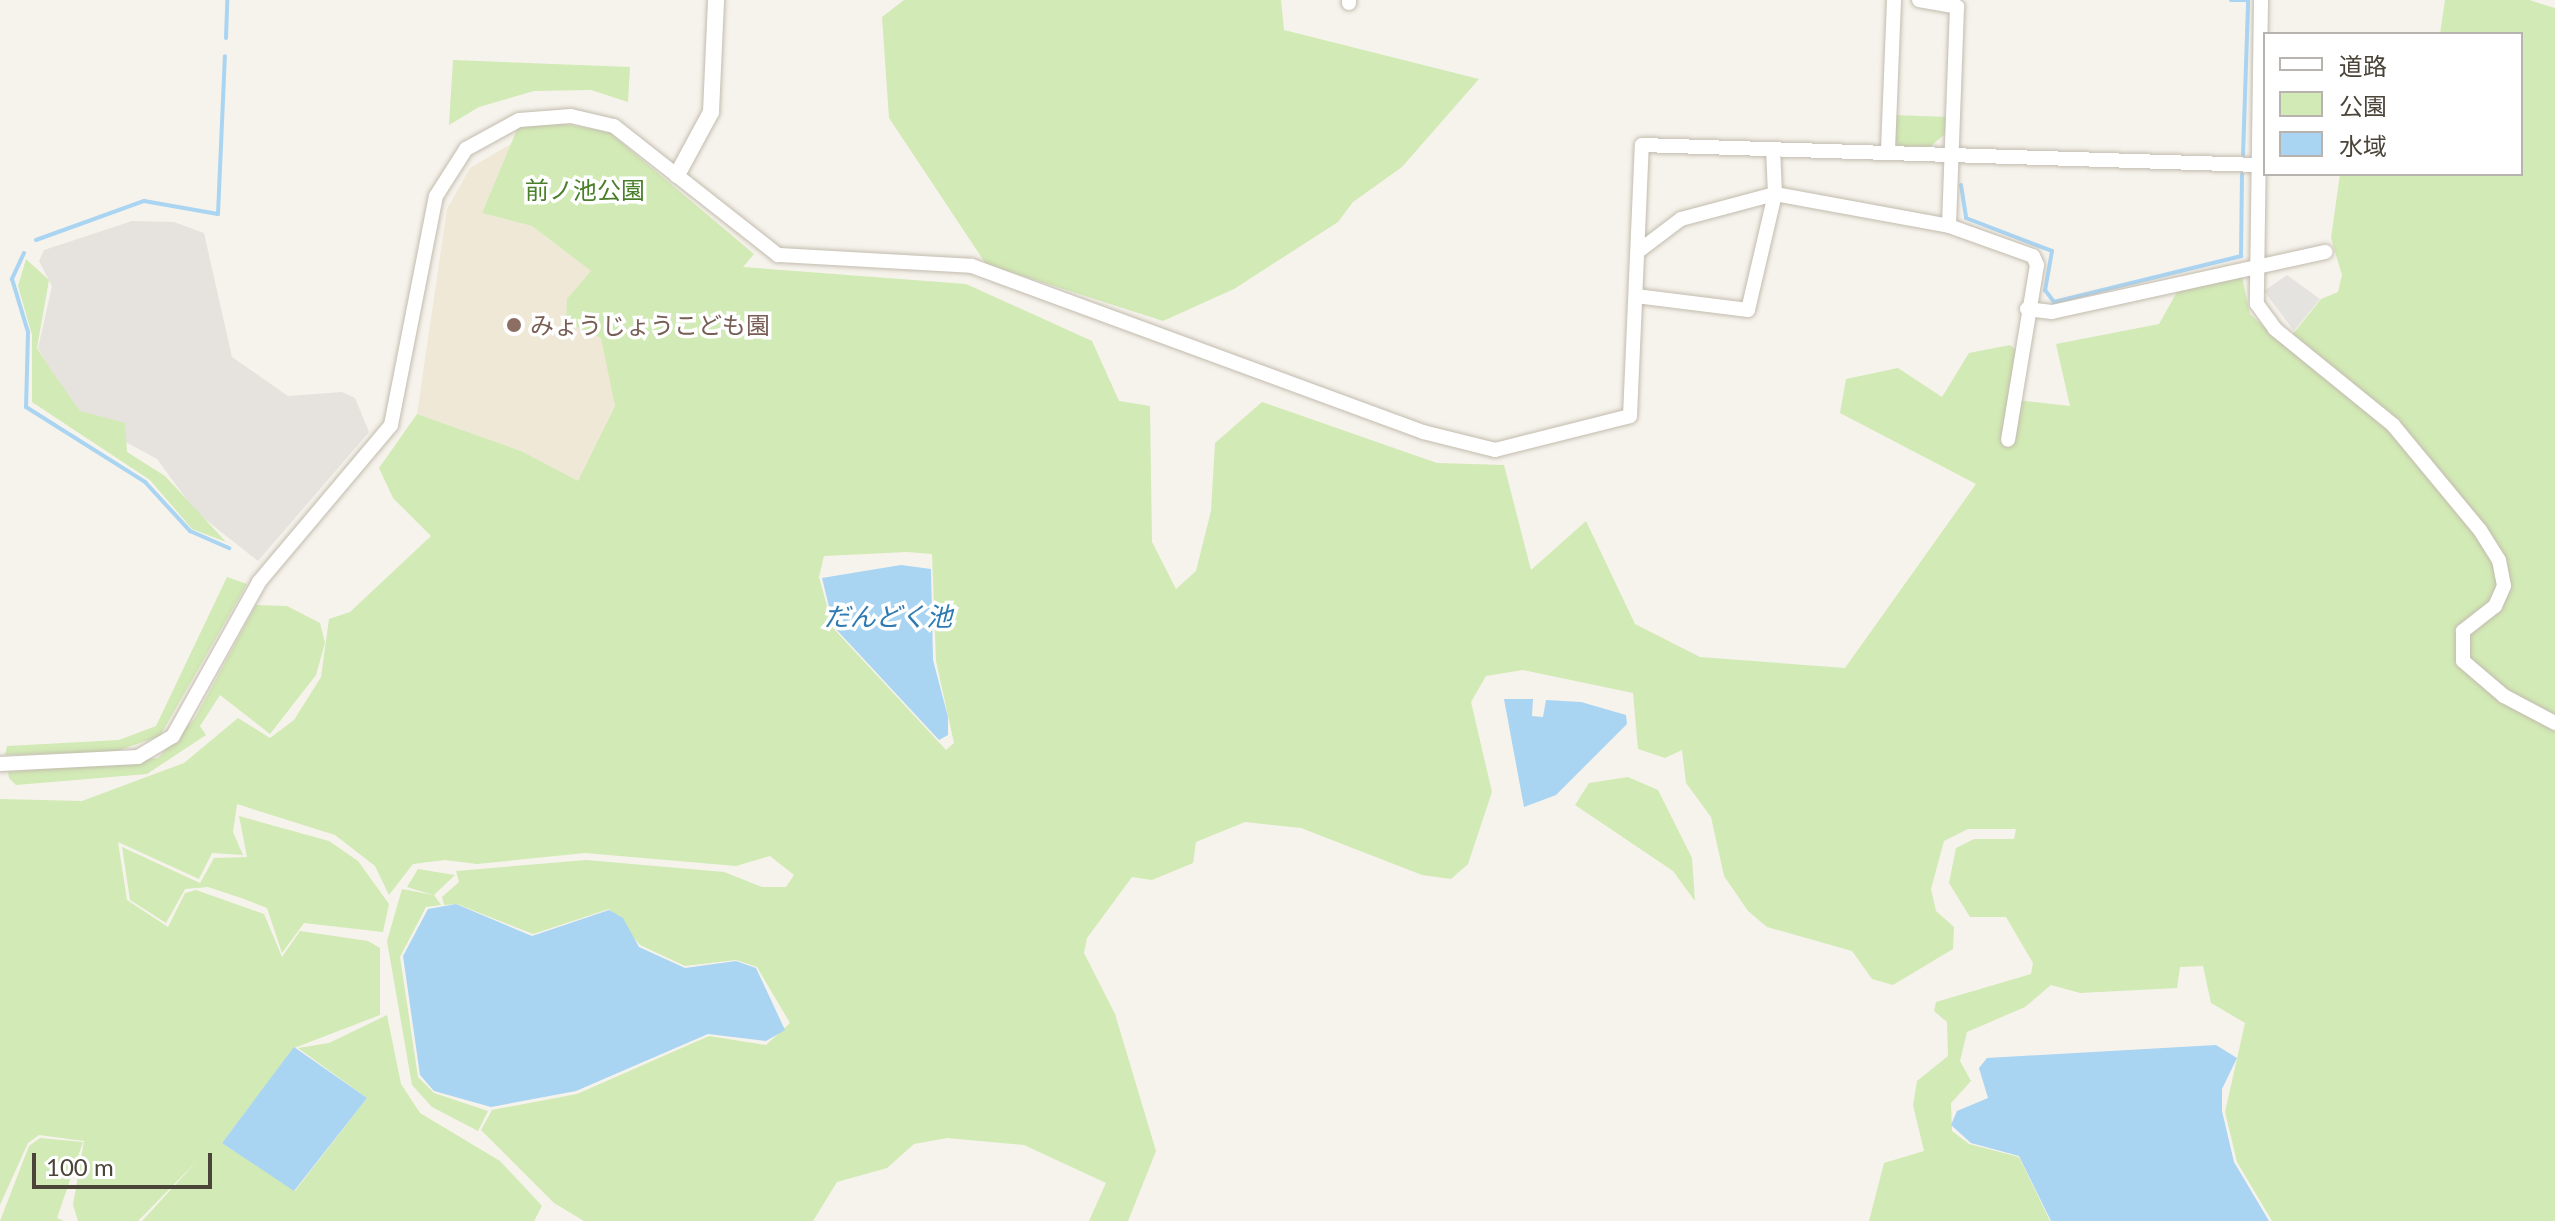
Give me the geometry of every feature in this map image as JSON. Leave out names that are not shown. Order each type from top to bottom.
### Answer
[{"type":"street","points":[[677,175],[709,120],[716,0]]},
{"type":"street","points":[[1888,150],[1894,0]]},
{"type":"street","points":[[1919,0],[1957,7],[1948,154],[1949,226]]},
{"type":"street","points":[[2261,0],[2252,267],[2267,321],[2393,425],[2486,540],[2504,586],[2499,601],[2463,631],[2463,661],[2504,696],[2555,723]]},
{"type":"street","points":[[0,764],[138,757],[173,736],[259,582],[391,425],[432,209],[466,149],[519,120],[588,117],[626,134],[778,255],[972,266],[1481,450],[1625,422],[1640,250],[1642,145],[1888,150],[2257,165]]},
{"type":"street","points":[[1636,296],[1748,310],[1775,194],[1773,149]]},
{"type":"street","points":[[1640,250],[1681,219],[1775,194],[1949,226],[2033,256],[2008,440]]},
{"type":"street","points":[[2027,309],[2052,312],[2325,252]]},
{"type":"shaded area","name":"みょうじょうこども園","points":[[511,144],[482,213],[532,226],[591,271],[615,406],[578,482],[521,451],[417,414],[447,209],[470,168]]},
{"type":"shaded area","points":[[132,221],[174,222],[204,233],[232,357],[288,396],[342,392],[355,398],[369,432],[258,561],[196,512],[157,459],[72,413],[38,348],[52,286],[39,261],[44,250]]},
{"type":"shaded area","points":[[2287,275],[2320,299],[2294,331],[2264,291]]},
{"type":"green space","points":[[904,0],[1281,0],[1284,30],[1479,79],[1402,167],[1353,202],[1338,222],[1234,289],[1163,321],[986,264],[889,118],[882,17]]},
{"type":"green space","name":"前ノ池公園","points":[[2445,0],[2529,0],[2555,8],[2555,1221],[2272,1221],[2237,1162],[2225,1112],[2245,1023],[2211,1003],[2203,966],[2180,967],[2177,988],[2080,993],[2051,985],[2025,1007],[1967,1032],[1960,1061],[1971,1081],[1951,1103],[1952,1131],[1969,1144],[2019,1157],[2050,1221],[1869,1221],[1884,1163],[1924,1151],[1913,1105],[1917,1081],[1948,1056],[1947,1022],[1934,1011],[1936,1002],[2031,974],[2033,963],[2006,917],[1970,917],[1949,883],[1956,848],[1974,839],[2014,839],[2016,829],[1968,829],[1944,841],[1931,889],[1936,911],[1954,927],[1953,949],[1893,985],[1872,979],[1852,951],[1767,927],[1748,911],[1724,876],[1711,817],[1686,783],[1682,750],[1665,758],[1638,749],[1633,693],[1523,670],[1486,676],[1471,702],[1492,792],[1468,864],[1451,879],[1422,875],[1301,828],[1245,822],[1196,842],[1193,863],[1152,880],[1132,877],[1087,938],[1084,953],[1115,1014],[1156,1151],[1128,1221],[1089,1221],[1106,1183],[1024,1145],[947,1138],[914,1144],[887,1168],[837,1182],[813,1221],[584,1221],[554,1203],[481,1130],[492,1110],[577,1094],[709,1036],[766,1045],[790,1023],[757,967],[736,960],[685,966],[640,945],[609,909],[533,934],[457,904],[444,905],[442,897],[459,882],[456,871],[586,860],[724,872],[762,887],[786,887],[794,875],[770,856],[736,866],[585,853],[477,864],[445,860],[413,864],[389,895],[375,866],[335,835],[237,804],[233,832],[243,855],[212,853],[199,879],[118,842],[127,900],[168,927],[185,893],[196,890],[264,914],[282,957],[300,931],[368,941],[380,948],[380,1015],[294,1048],[222,1143],[295,1191],[367,1098],[298,1048],[329,1043],[387,1015],[401,1084],[420,1113],[500,1161],[542,1206],[534,1221],[142,1221],[198,1160],[138,1221],[78,1221],[73,1205],[84,1141],[39,1135],[28,1143],[0,1205],[0,799],[82,801],[184,763],[238,718],[270,738],[294,720],[321,677],[329,619],[350,612],[431,536],[393,498],[379,468],[417,414],[521,451],[578,481],[615,406],[601,338],[566,322],[567,299],[591,271],[532,226],[482,213],[518,127],[560,123],[609,132],[754,254],[743,267],[966,284],[1092,341],[1119,401],[1150,406],[1152,542],[1176,589],[1196,571],[1211,511],[1215,443],[1262,402],[1437,463],[1504,465],[1531,570],[1586,521],[1635,624],[1700,657],[1845,668],[1976,484],[1840,413],[1846,379],[1898,368],[1942,397],[1969,353],[2010,345],[2016,350],[2016,400],[2070,406],[2056,344],[2159,324],[2177,292],[2242,277],[2250,314],[2284,345],[2321,299],[2338,292],[2342,275],[2331,238],[2340,176],[2523,176],[2523,32],[2440,32]],"holes":[[[907,552],[932,554],[936,661],[954,743],[946,750],[833,628],[819,577],[824,556]]]},
{"type":"green space","points":[[453,60],[630,67],[628,102],[591,90],[534,91],[479,107],[449,125]]},
{"type":"green space","points":[[1893,115],[1949,117],[1948,131],[1930,147],[1900,146],[1892,138]]},
{"type":"green space","points":[[26,259],[49,280],[37,348],[51,370],[80,411],[125,423],[127,452],[165,476],[226,542],[192,529],[150,480],[32,402],[32,335],[18,286]]},
{"type":"green space","points":[[227,577],[247,584],[160,736],[114,752],[5,755],[7,746],[119,740],[156,726]]},
{"type":"green space","points":[[256,605],[287,606],[320,623],[325,643],[316,675],[270,734],[220,695],[200,726],[206,735],[147,774],[16,785],[9,778],[8,772],[158,758],[195,718]]},
{"type":"green space","points":[[1628,777],[1658,790],[1692,858],[1695,901],[1673,871],[1575,805],[1589,783]]},
{"type":"green space","points":[[239,816],[329,841],[358,861],[389,904],[383,932],[304,923],[282,953],[267,908],[244,899],[208,887],[185,889],[166,923],[130,900],[122,847],[200,883],[214,858],[247,857]]},
{"type":"green space","points":[[418,869],[455,875],[434,895],[441,905],[426,907],[400,957],[418,1077],[434,1093],[488,1111],[478,1131],[432,1107],[412,1085],[387,941],[402,889],[433,895],[407,887]]},
{"type":"green space","points":[[40,1138],[83,1142],[57,1218],[64,1221],[0,1221],[29,1146]]},
{"type":"water","name":"だんどく池","points":[[901,565],[931,569],[933,660],[948,717],[948,735],[939,740],[834,627],[822,578]]},
{"type":"water","points":[[1504,699],[1533,699],[1532,716],[1543,717],[1546,700],[1581,702],[1626,715],[1627,724],[1556,795],[1524,807]]},
{"type":"water","points":[[456,904],[532,936],[609,910],[623,918],[639,947],[685,968],[736,961],[756,968],[785,1030],[766,1041],[708,1034],[576,1091],[491,1107],[434,1091],[420,1075],[403,956],[428,909]]},
{"type":"water","points":[[2216,1045],[2237,1058],[2222,1089],[2222,1111],[2234,1162],[2269,1221],[2051,1221],[2019,1156],[1971,1143],[1951,1125],[1957,1111],[1988,1098],[1979,1068],[1987,1058]]},
{"type":"water","points":[[294,1047],[367,1098],[294,1191],[222,1143]]},
{"type":"waterway","points":[[226,38],[227,0]]},
{"type":"waterway","points":[[2231,0],[2248,0]]},
{"type":"waterway","points":[[2243,155],[2248,1]]},
{"type":"waterway","points":[[36,240],[144,201],[218,214],[225,56]]},
{"type":"waterway","points":[[1961,185],[1966,218],[2052,251],[2045,290],[2054,302],[2241,256],[2242,174]]},
{"type":"waterway","points":[[24,253],[12,279],[28,332],[26,407],[145,482],[190,531],[229,548]]},
{"type":"place","name":"みょうじょうこども園","points":[[514,325]]}]
